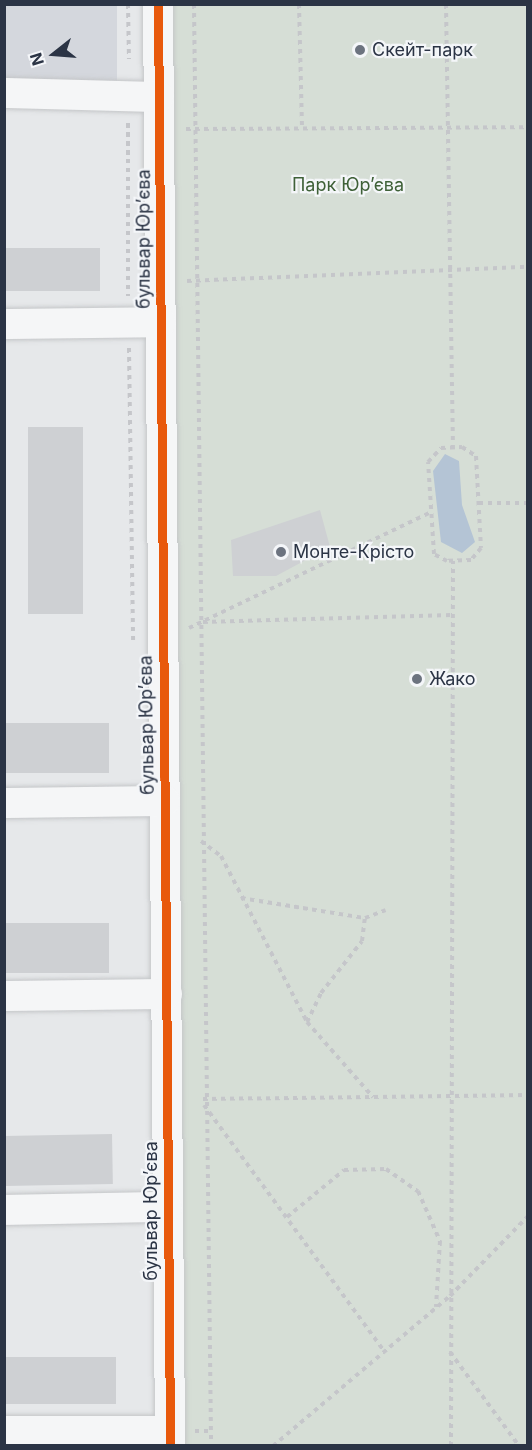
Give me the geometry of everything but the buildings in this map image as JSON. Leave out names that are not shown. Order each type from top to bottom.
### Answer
[{"type":"street","name":"бульвар Юрʼєва","points":[[158,4],[161,322],[147,622],[165,801],[170,1438]]},
{"type":"street","points":[[4,93],[159,97]]},
{"type":"street","points":[[4,324],[161,322]]},
{"type":"street","points":[[4,803],[165,801]]},
{"type":"street","points":[[4,996],[167,994]]},
{"type":"street","points":[[4,1210],[167,1207]]},
{"type":"street","points":[[4,1431],[170,1438]]},
{"type":"path","points":[[194,4],[203,1101],[211,1446]]},
{"type":"path","points":[[299,4],[302,128]]},
{"type":"path","points":[[446,4],[453,448]]},
{"type":"path","points":[[128,128],[528,127]]},
{"type":"path","points":[[196,281],[528,267]]},
{"type":"path","points":[[453,448],[476,456],[479,503],[477,557],[453,561],[434,555],[428,462],[433,453],[453,448]]},
{"type":"path","points":[[479,503],[528,503]]},
{"type":"path","points":[[147,622],[186,630],[431,512]]},
{"type":"path","points":[[451,1446],[449,1097],[453,561]]},
{"type":"path","points":[[199,622],[452,615]]},
{"type":"path","points":[[201,841],[221,856],[240,898],[306,1022],[374,1098]]},
{"type":"path","points":[[240,898],[365,918],[386,910]]},
{"type":"path","points":[[306,1022],[321,993],[362,941],[365,918]]},
{"type":"path","points":[[203,1101],[528,1095]]},
{"type":"path","points":[[203,1101],[384,1351]]},
{"type":"path","points":[[286,1217],[344,1170],[386,1169],[418,1191],[440,1241],[436,1307]]},
{"type":"path","points":[[273,1446],[450,1296],[528,1216]]},
{"type":"path","points":[[450,1352],[519,1446]]},
{"type":"shaded area","points":[[5,5],[117,5],[117,85],[5,85]]},
{"type":"green space","name":"Парк Юр’єва","points":[[167,5],[527,5],[527,1445],[167,1445]]},
{"type":"water","points":[[445,454],[459,461],[462,505],[475,542],[462,553],[441,542],[433,471]]},
{"type":"cycle path","points":[[158,4],[170,1446]]},
{"type":"place","name":"Скейт-парк","points":[[360,50]]},
{"type":"place","name":"Монте-Крісто","points":[[281,552]]},
{"type":"place","name":"Жако","points":[[417,679]]}]
